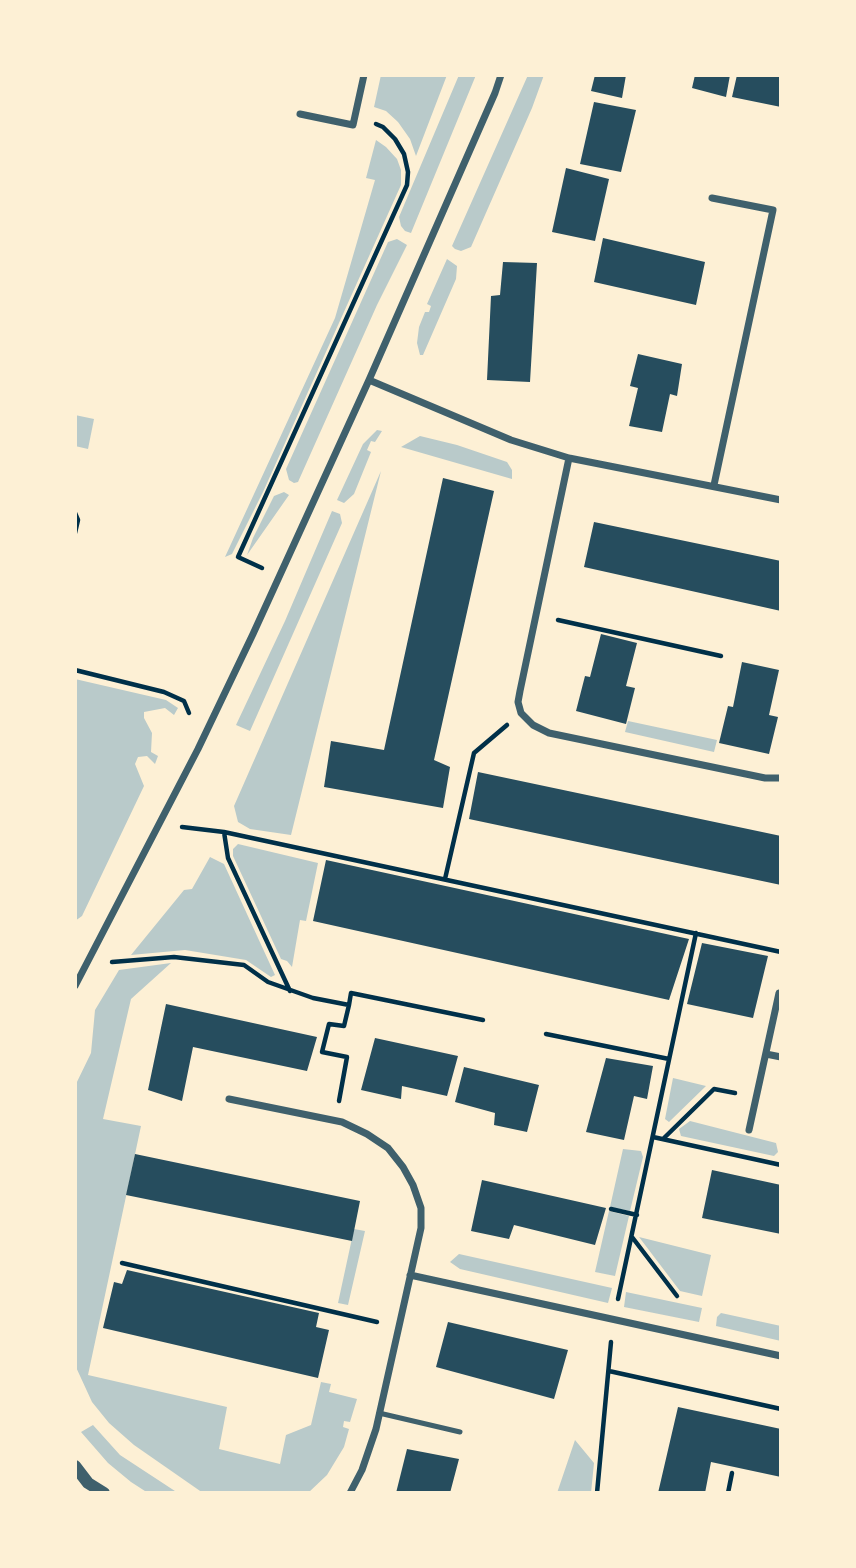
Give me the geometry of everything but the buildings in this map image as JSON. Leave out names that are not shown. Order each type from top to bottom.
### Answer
[{"type":"street","points":[[300,114],[353,125],[364,75]]},
{"type":"street","points":[[75,986],[219,706],[369,380],[500,75]]},
{"type":"street","points":[[712,198],[773,211],[713,485]]},
{"type":"street","points":[[369,380],[511,440],[569,458],[781,500]]},
{"type":"street","points":[[569,458],[518,702],[521,713],[533,725],[550,733],[765,778],[781,778]]},
{"type":"street","points":[[749,1130],[779,993]]},
{"type":"street","points":[[766,1054],[781,1057]]},
{"type":"street","points":[[229,1099],[335,1121],[367,1134],[388,1148],[413,1185],[421,1208],[421,1228],[370,1450],[350,1493]]},
{"type":"street","points":[[410,1275],[781,1356]]},
{"type":"street","points":[[75,1466],[82,1482],[104,1493]]},
{"type":"lane","points":[[379,1413],[460,1432]]},
{"type":"path","points":[[279,575],[238,557],[407,186],[406,163],[396,139],[383,127],[355,118]]},
{"type":"path","points":[[75,513],[78,520],[75,533]]},
{"type":"path","points":[[536,616],[721,656]]},
{"type":"path","points":[[75,670],[164,692],[184,701],[189,713]]},
{"type":"path","points":[[445,878],[474,753],[521,713]]},
{"type":"path","points":[[159,824],[224,832],[781,952]]},
{"type":"path","points":[[224,832],[228,858],[290,991]]},
{"type":"path","points":[[597,1493],[613,1320],[696,933]]},
{"type":"path","points":[[91,957],[115,963],[174,957],[244,965],[268,982],[290,991],[349,1005]]},
{"type":"path","points":[[335,1121],[347,1057],[322,1052],[329,1024],[344,1027],[351,993],[483,1020]]},
{"type":"path","points":[[546,1034],[669,1059]]},
{"type":"path","points":[[663,1139],[714,1089],[756,1098]]},
{"type":"path","points":[[653,1137],[781,1165]]},
{"type":"path","points":[[611,1209],[636,1215]]},
{"type":"path","points":[[632,1236],[677,1296]]},
{"type":"path","points":[[122,1263],[399,1327]]},
{"type":"path","points":[[609,1371],[781,1409]]},
{"type":"path","points":[[727,1493],[732,1473]]},
{"type":"shaded area","points":[[381,75],[447,75],[416,156],[410,139],[398,122],[386,111],[374,107]]},
{"type":"shaded area","points":[[459,75],[476,75],[411,233],[401,226],[399,217]]},
{"type":"shaded area","points":[[528,75],[544,75],[532,108],[471,247],[461,251],[455,249],[452,246]]},
{"type":"shaded area","points":[[376,140],[397,159],[401,170],[401,185],[263,492],[232,554],[225,557],[335,318],[375,180],[366,178]]},
{"type":"shaded area","points":[[397,239],[407,245],[377,305],[298,482],[294,483],[289,480],[286,469],[388,242]]},
{"type":"shaded area","points":[[447,259],[457,266],[456,279],[423,355],[420,355],[417,343],[419,327],[425,312],[429,312],[431,306],[427,304]]},
{"type":"shaded area","points":[[75,415],[94,419],[88,449],[75,446]]},
{"type":"shaded area","points":[[377,430],[382,431],[375,442],[371,441],[367,450],[371,452],[354,494],[344,503],[337,500],[363,444]]},
{"type":"shaded area","points":[[420,436],[507,462],[512,470],[512,479],[401,447]]},
{"type":"shaded area","points":[[381,471],[291,835],[250,829],[238,822],[234,806]]},
{"type":"shaded area","points":[[284,492],[289,495],[247,555],[274,496]]},
{"type":"shaded area","points":[[332,511],[340,514],[342,523],[250,731],[236,725],[285,621]]},
{"type":"shaded area","points":[[75,679],[166,700],[178,708],[174,715],[165,708],[144,712],[144,718],[152,733],[151,752],[158,756],[155,764],[147,756],[138,757],[135,764],[144,786],[82,916],[75,921]]},
{"type":"shaded area","points":[[628,721],[717,740],[714,752],[625,732]]},
{"type":"shaded area","points":[[238,844],[318,863],[306,921],[300,920],[292,967],[281,959],[233,856],[233,849]]},
{"type":"shaded area","points":[[210,857],[224,864],[275,975],[271,977],[246,960],[185,950],[131,955],[184,890],[192,889]]},
{"type":"shaded area","points":[[171,963],[131,999],[103,1119],[141,1126],[88,1375],[227,1407],[219,1449],[280,1464],[286,1435],[311,1425],[321,1382],[331,1384],[329,1392],[357,1399],[350,1422],[344,1421],[343,1427],[349,1429],[344,1447],[327,1475],[308,1493],[203,1493],[134,1445],[109,1423],[92,1402],[75,1365],[75,1086],[91,1053],[95,1010],[119,970]]},
{"type":"shaded area","points":[[673,1078],[706,1086],[669,1122],[665,1119]]},
{"type":"shaded area","points":[[690,1121],[776,1143],[778,1152],[774,1156],[681,1136],[679,1129]]},
{"type":"shaded area","points":[[623,1149],[641,1151],[643,1157],[630,1211],[610,1207]]},
{"type":"shaded area","points":[[609,1211],[629,1216],[615,1276],[595,1272]]},
{"type":"shaded area","points":[[354,1229],[365,1231],[348,1305],[338,1303]]},
{"type":"shaded area","points":[[639,1237],[711,1255],[702,1296],[680,1291]]},
{"type":"shaded area","points":[[459,1254],[612,1288],[608,1303],[460,1269],[450,1262]]},
{"type":"shaded area","points":[[626,1292],[702,1308],[699,1322],[624,1307]]},
{"type":"shaded area","points":[[721,1313],[781,1326],[781,1341],[716,1326],[717,1317]]},
{"type":"shaded area","points":[[93,1425],[120,1455],[178,1493],[148,1493],[131,1482],[108,1463],[81,1432]]},
{"type":"shaded area","points":[[575,1440],[594,1463],[591,1493],[557,1493]]}]
